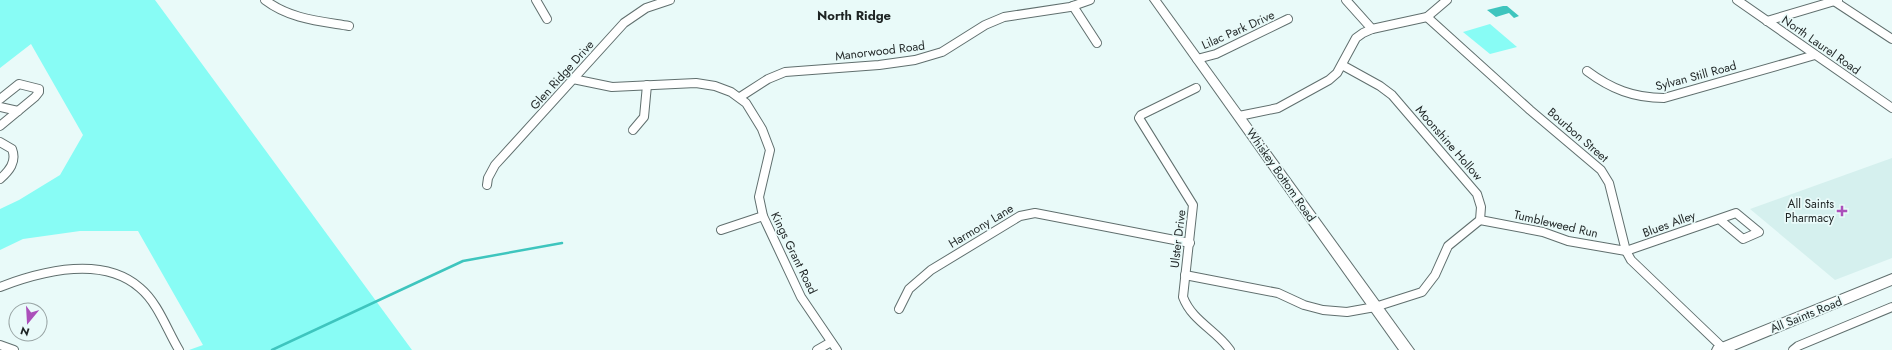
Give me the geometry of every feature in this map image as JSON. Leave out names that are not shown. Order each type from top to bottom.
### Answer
[{"type":"street","points":[[265,0],[278,9],[297,17],[349,26]]},
{"type":"street","points":[[536,0],[547,19]]},
{"type":"street","name":"Glen Ridge Drive","points":[[487,185],[488,178],[495,165],[632,16],[652,5],[670,0]]},
{"type":"street","name":"Manorwood Road","points":[[740,97],[768,79],[785,72],[924,58],[950,48],[976,30],[995,20],[1025,12],[1074,6],[1090,0]]},
{"type":"street","name":"Whiskey Bottom Road","points":[[1155,0],[1406,350]]},
{"type":"street","points":[[1346,0],[1372,29]]},
{"type":"street","points":[[1239,116],[1255,114],[1278,108],[1329,80],[1337,73],[1356,38],[1363,33],[1372,29],[1426,17],[1447,0]]},
{"type":"street","name":"North Laurel Road","points":[[1737,0],[1892,108]]},
{"type":"street","points":[[1767,20],[1836,1],[1892,39]]},
{"type":"street","points":[[1074,6],[1096,43]]},
{"type":"street","name":"Bourbon Street","points":[[1426,17],[1530,110],[1601,170],[1609,183],[1626,251],[1637,267],[1725,349]]},
{"type":"street","name":"Lilac Park Drive","points":[[1197,59],[1216,54],[1288,19]]},
{"type":"street","name":"Sylvan Still Road","points":[[1587,71],[1602,83],[1621,92],[1645,98],[1664,98],[1815,54]]},
{"type":"street","name":"Moonshine Hollow","points":[[1342,65],[1380,86],[1392,95],[1480,199],[1482,210],[1480,220]]},
{"type":"street","name":"Kings Grant Road","points":[[573,79],[618,87],[695,82],[718,87],[740,97],[753,111],[770,148],[770,155],[759,197],[763,216],[801,296],[837,350]]},
{"type":"street","points":[[0,99],[19,84],[39,88],[39,92],[35,97],[0,126]]},
{"type":"street","points":[[633,130],[644,117],[647,85]]},
{"type":"street","name":"Ulster Drive","points":[[1196,88],[1141,115],[1139,118],[1142,126],[1194,205],[1183,297],[1188,311],[1220,337],[1230,350]]},
{"type":"street","points":[[0,107],[18,111]]},
{"type":"street","points":[[0,142],[6,144],[12,149],[14,157],[12,165],[0,180]]},
{"type":"street","name":"Harmony Lane","points":[[899,309],[903,299],[910,289],[931,270],[1020,216],[1028,213],[1041,214],[1190,242]]},
{"type":"street","points":[[721,230],[763,216]]},
{"type":"street","name":"Blues Alley","points":[[1626,251],[1719,219]]},
{"type":"street","points":[[1185,275],[1278,293],[1298,303],[1323,310],[1347,312],[1375,307],[1422,292],[1435,275],[1448,246],[1480,220]]},
{"type":"street","name":"Tumbleweed Run","points":[[1480,220],[1543,232],[1576,242],[1626,251]]},
{"type":"street","points":[[0,287],[31,276],[51,272],[87,270],[118,275],[130,280],[148,297],[179,350]]},
{"type":"street","name":"All Saints Road","points":[[1725,349],[1892,279]]},
{"type":"street","points":[[1793,350],[1798,346],[1892,307]]},
{"type":"street","points":[[817,350],[831,342]]},
{"type":"street","points":[[0,345],[14,350]]},
{"type":"shaded area","points":[[0,0],[155,0],[412,350],[189,350],[203,345],[138,231],[80,231],[23,239],[0,250],[0,209],[19,200],[60,175],[83,135],[31,44],[0,68]]},
{"type":"shaded area","points":[[1507,6],[1519,16],[1514,18],[1509,13],[1496,17],[1487,10]]},
{"type":"shaded area","points":[[1490,24],[1517,47],[1490,54],[1463,32]]},
{"type":"shaded area","points":[[1892,158],[1892,258],[1835,280],[1750,209]]},
{"type":"waterway","points":[[272,350],[463,261],[562,243]]},
{"type":"place","name":"All Saints Pharmacy","points":[[1842,211]]},
{"type":"district","name":"North Ridge","points":[[854,15]]}]
